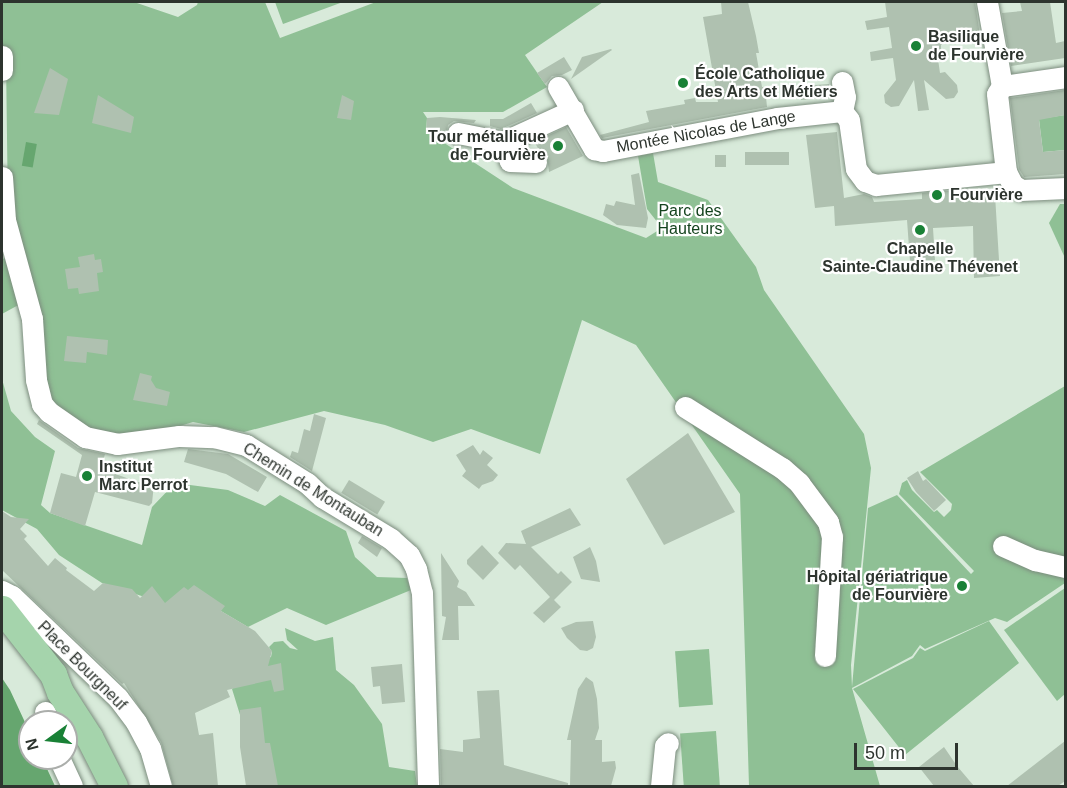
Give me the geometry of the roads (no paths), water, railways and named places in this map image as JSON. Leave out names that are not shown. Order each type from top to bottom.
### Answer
[{"type":"main road","points":[[2,609],[53,674],[60,692],[89,737],[114,786]]},
{"type":"street","points":[[987,2],[1005,85]]},
{"type":"street","points":[[2,56],[2,70]]},
{"type":"street","points":[[1065,77],[1005,85],[997,94],[1006,172],[1013,186],[1021,190],[1065,188]]},
{"type":"street","points":[[842,82],[856,169],[865,181],[876,185],[1006,172]]},
{"type":"street","name":"Montée Nicolas de Lange","points":[[558,87],[594,149],[603,151],[777,118],[846,115]]},
{"type":"street","points":[[458,133],[503,142],[573,110]]},
{"type":"street","points":[[503,142],[510,161],[536,162]]},
{"type":"street","name":"Chemin de Montauban","points":[[2,177],[5,220],[32,319],[36,380],[42,404],[49,412],[86,437],[117,444],[180,436],[214,437],[246,445],[308,483],[322,497],[391,538],[409,555],[417,569],[422,593],[428,786]]},
{"type":"street","points":[[685,407],[782,468],[799,483],[828,522],[832,537],[825,656]]},
{"type":"street","points":[[1003,546],[1035,560],[1065,567]]},
{"type":"street","name":"Place Bourgneuf","points":[[2,591],[12,596],[118,698],[136,722],[150,748],[161,786]]},
{"type":"street","points":[[661,786],[664,746],[668,742]]},
{"type":"street","points":[[65,770],[72,786]]},
{"type":"place","name":"Basilique de Fourvière","points":[[916,46]]},
{"type":"place","name":"École Catholique des Arts et Métiers","points":[[683,83]]},
{"type":"place","name":"Tour métallique de Fourvière","points":[[558,146]]},
{"type":"place","name":"Fourvière","points":[[937,195]]},
{"type":"place","name":"Chapelle Sainte-Claudine Thévenet","points":[[920,230]]},
{"type":"place","name":"Institut Marc Perrot","points":[[87,476]]},
{"type":"place","name":"Hôpital gériatrique de Fourvière","points":[[962,586]]},
{"type":"park label","name":"Parc des Hauteurs","points":[[690,220]]}]
